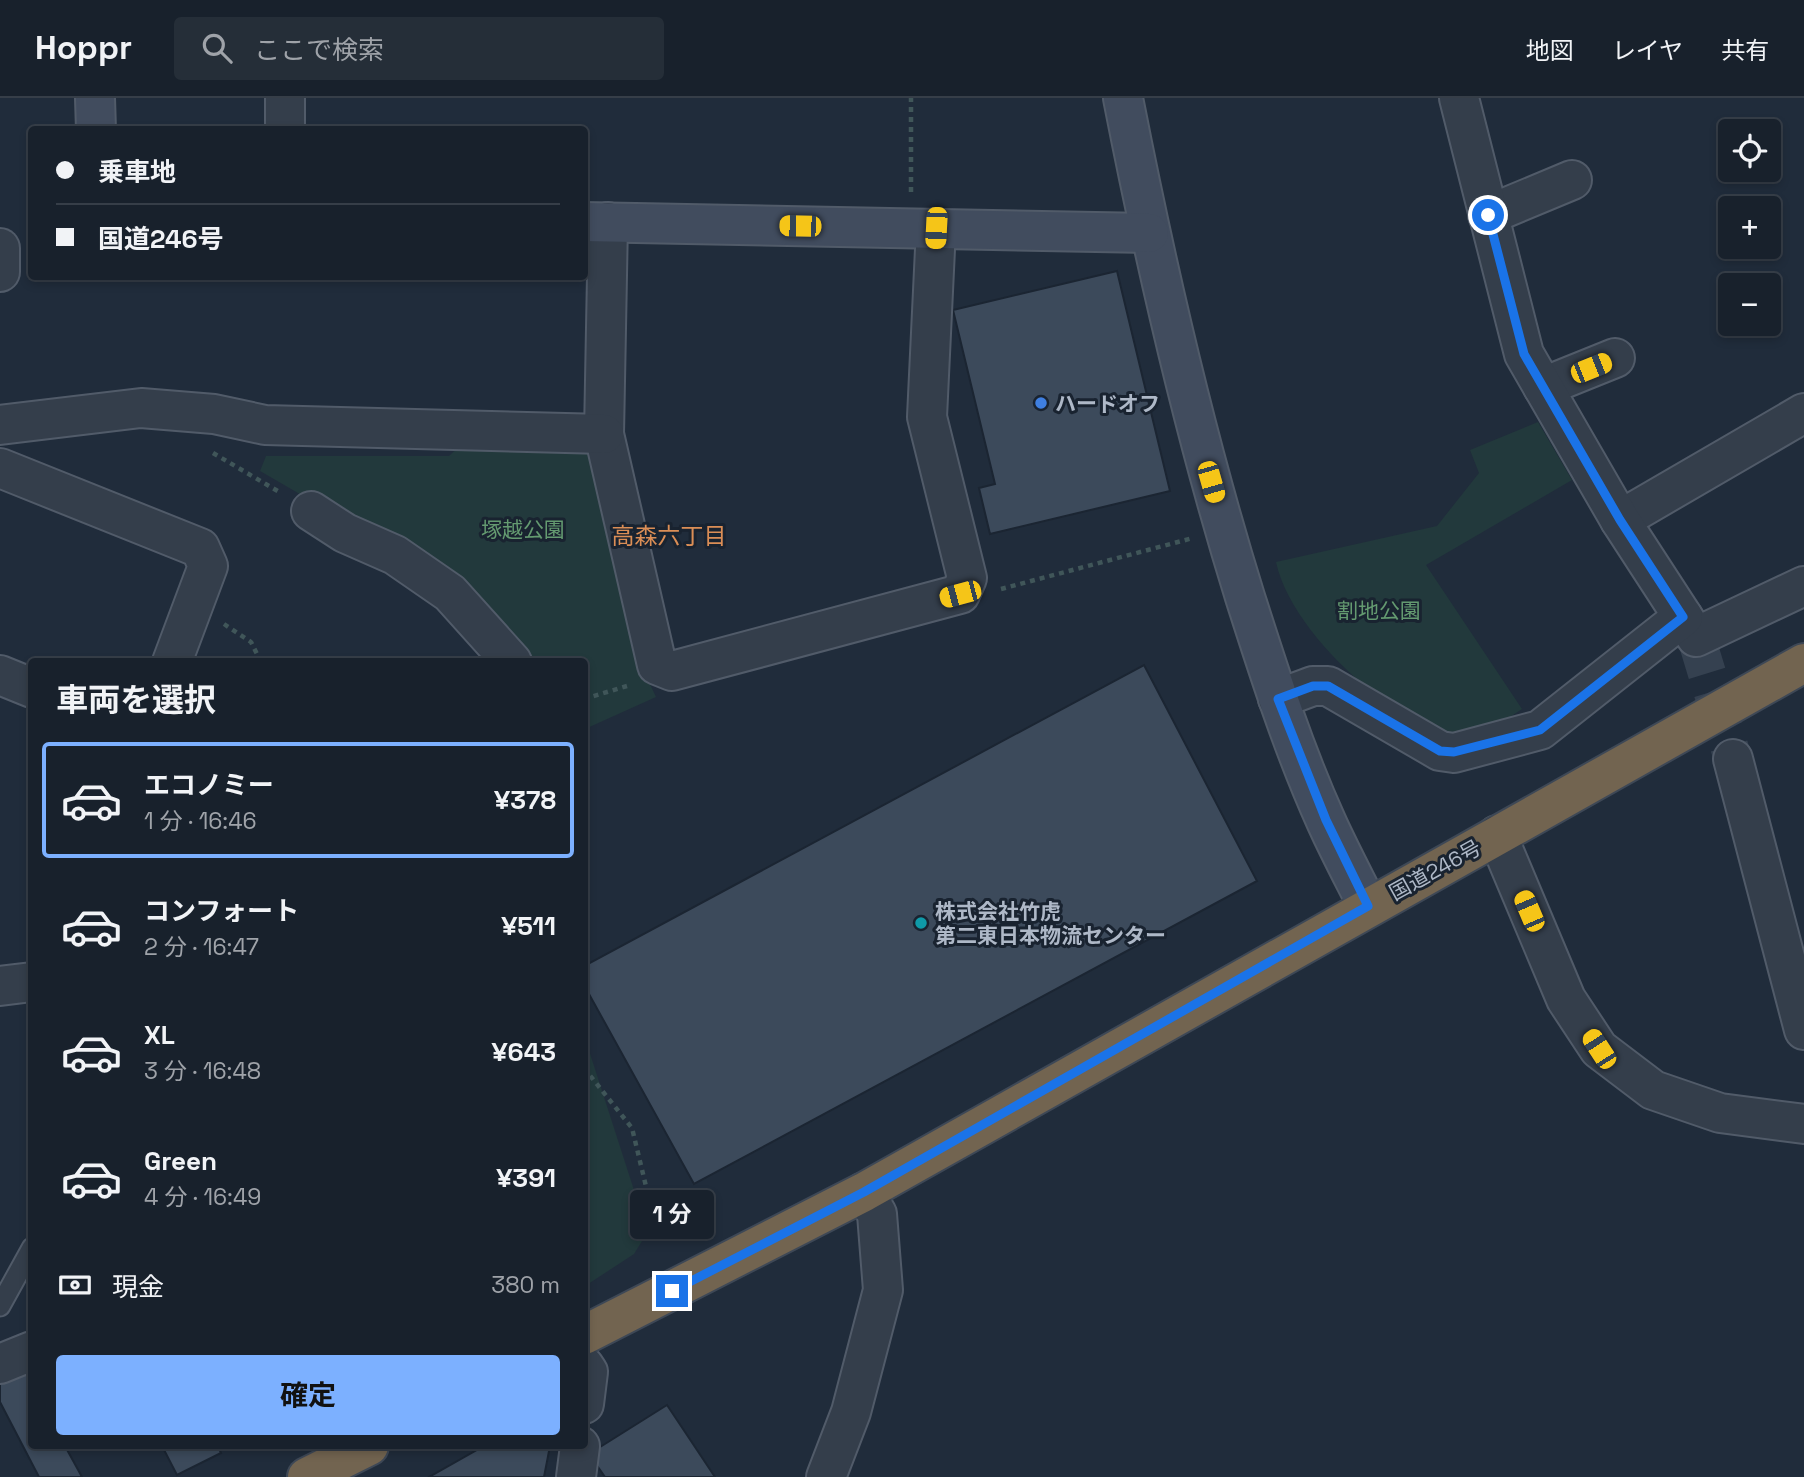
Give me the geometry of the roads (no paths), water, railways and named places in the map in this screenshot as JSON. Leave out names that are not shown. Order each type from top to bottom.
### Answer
[{"type":"highway","name":"国道246号","points":[[588,1333],[864,1192],[1804,663]]},
{"type":"highway","points":[[307,1477],[363,1449]]},
{"type":"street","points":[[95,98],[96,126]]},
{"type":"street","points":[[285,98],[285,126]]},
{"type":"street","points":[[1123,98],[1149,233],[1182,378],[1224,531],[1278,699],[1326,820],[1368,906]]},
{"type":"street","points":[[1459,98],[1524,354],[1620,520],[1696,637],[1804,586]]},
{"type":"street","points":[[1488,215],[1572,180]]},
{"type":"street","points":[[923,228],[928,416],[967,578],[960,594],[672,671],[657,665],[604,434],[596,222],[923,228],[1149,233]]},
{"type":"street","points":[[0,248],[0,272]]},
{"type":"street","points":[[1543,387],[1615,358]]},
{"type":"street","points":[[0,425],[141,408],[214,414],[265,425],[604,434]]},
{"type":"street","points":[[1620,520],[1804,413]]},
{"type":"street","points":[[0,468],[200,548],[208,566],[174,658]]},
{"type":"street","points":[[311,511],[345,533],[395,555],[450,593],[508,658]]},
{"type":"street","points":[[1278,699],[1313,686],[1328,686],[1440,751],[1454,752],[1540,730],[1683,617]]},
{"type":"street","points":[[0,675],[28,686]]},
{"type":"street","points":[[1733,759],[1804,1030]]},
{"type":"street","points":[[1497,835],[1566,999],[1599,1049],[1653,1090],[1720,1113],[1804,1124]]},
{"type":"street","points":[[0,986],[28,982]]},
{"type":"street","points":[[826,1477],[851,1412],[883,1290],[877,1214],[864,1192]]},
{"type":"street","points":[[0,1364],[28,1353]]},
{"type":"street","points":[[576,1477],[580,1449]]},
{"type":"lane","points":[[0,1306],[28,1255]]},
{"type":"tunnel","points":[[1696,637],[1733,759]]},
{"type":"place","name":"ハードオフ","points":[[1041,403]]},
{"type":"place","name":"株式会社竹虎 第二東日本物流センター","points":[[921,923]]},
{"type":"district","name":"高森六丁目","points":[[669,536]]},
{"type":"park label","name":"塚越公園","points":[[523,529]]},
{"type":"park label","name":"割地公園","points":[[1379,610]]}]
